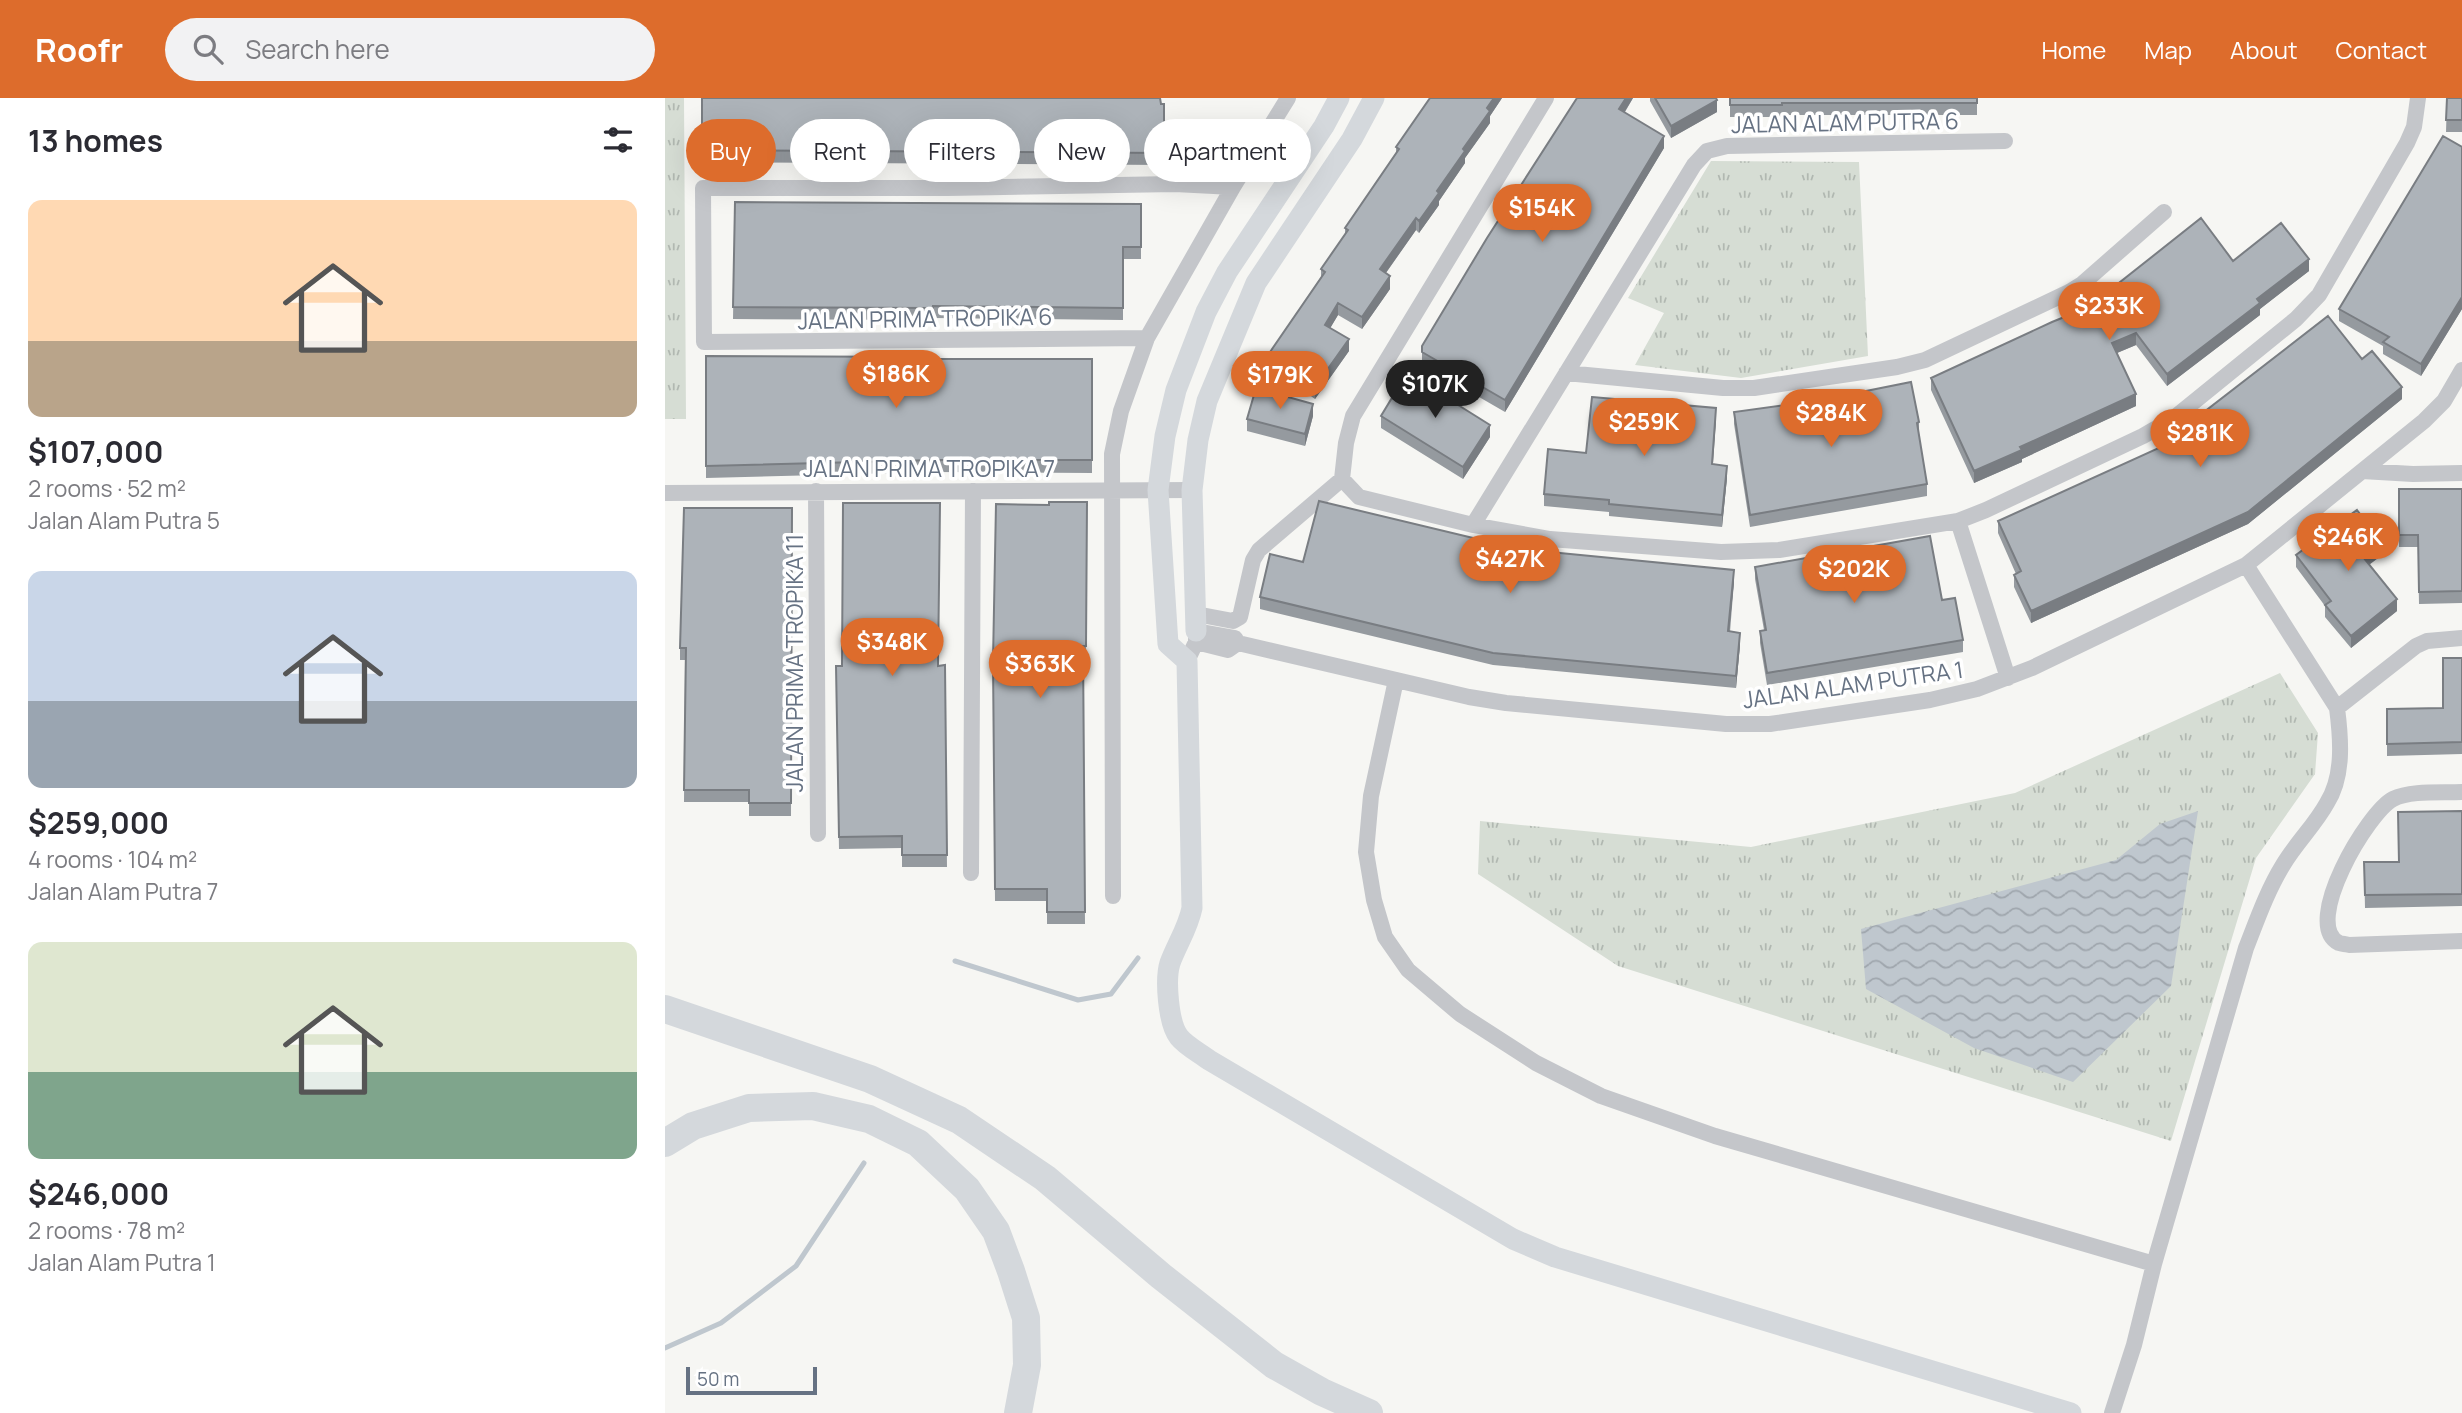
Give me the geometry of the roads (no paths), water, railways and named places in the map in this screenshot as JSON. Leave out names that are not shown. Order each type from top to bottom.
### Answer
[{"type":"highway","points":[[665,1009],[870,1079],[959,1120],[1045,1178],[1161,1276],[1274,1365],[1322,1392],[1369,1413]]},
{"type":"highway","points":[[665,1143],[693,1126],[749,1108],[813,1106],[869,1119],[918,1143],[967,1188],[996,1231],[1026,1318],[1027,1365],[1017,1413]]},
{"type":"street","points":[[1113,896],[1112,454],[1121,411],[1147,338],[1233,187],[1288,98]]},
{"type":"street","points":[[1339,98],[1324,126],[1227,272],[1206,312],[1176,390],[1165,436],[1158,490],[1168,644],[1193,637],[1240,617],[1253,561],[1259,550],[1342,479],[1346,443],[1353,416],[1546,98]]},
{"type":"street","points":[[1374,98],[1352,139],[1256,283],[1207,401],[1198,440],[1192,490],[1192,908],[1190,920],[1170,963],[1167,978],[1169,1006],[1178,1036],[1220,1067],[1513,1239],[1544,1252],[2071,1413]]},
{"type":"street","points":[[1342,479],[1359,497],[1473,525],[1550,539],[1721,552],[1780,550],[1958,521],[2143,436],[2174,418],[2296,319],[2319,295],[2407,143],[2414,127],[2418,98]]},
{"type":"street","name":"JALAN ALAM PUTRA 6","points":[[1473,525],[1694,165],[1707,151],[1727,146],[2005,141]]},
{"type":"street","name":"JALAN PRIMA TROPIKA 6","points":[[1147,338],[704,342],[703,188],[1175,184],[1233,187]]},
{"type":"street","points":[[1566,373],[1723,388],[1754,388],[1897,368],[1925,360],[2083,284],[2164,212]]},
{"type":"street","name":"JALAN ALAM PUTRA 1","points":[[1193,637],[1235,638],[1238,643],[1506,703],[1726,724],[1770,723],[1930,700],[1977,689],[2032,668],[2246,565],[2424,421],[2444,401],[2462,370]]},
{"type":"street","points":[[2362,471],[2413,474],[2462,472]]},
{"type":"street","name":"JALAN PRIMA TROPIKA 7","points":[[665,493],[1192,490]]},
{"type":"street","name":"JALAN PRIMA TROPIKA 11","points":[[816,491],[818,834]]},
{"type":"street","points":[[971,873],[973,491]]},
{"type":"street","points":[[1958,521],[2008,678]]},
{"type":"street","points":[[2112,1413],[2134,1345],[2154,1264],[2254,925],[2284,863],[2328,803],[2335,786],[2340,734],[2337,708],[2246,565]]},
{"type":"street","points":[[2337,708],[2416,646],[2427,640],[2462,638]]},
{"type":"street","points":[[1396,680],[1371,796],[1366,852],[1374,900],[1385,937],[1408,970],[1460,1014],[1536,1063],[1601,1096],[1715,1136],[2154,1264]]},
{"type":"street","points":[[2462,792],[2396,797],[2385,804],[2375,814],[2336,880],[2328,924],[2331,935],[2339,943],[2462,941]]},
{"type":"water","points":[[2198,811],[2171,986],[2073,1082],[1974,1048],[1866,989],[1861,929],[2116,860],[2160,824]]},
{"type":"waterway","points":[[955,961],[1078,1000],[1111,994],[1138,958]]},
{"type":"waterway","points":[[665,1348],[721,1323],[796,1266],[864,1163]]}]
